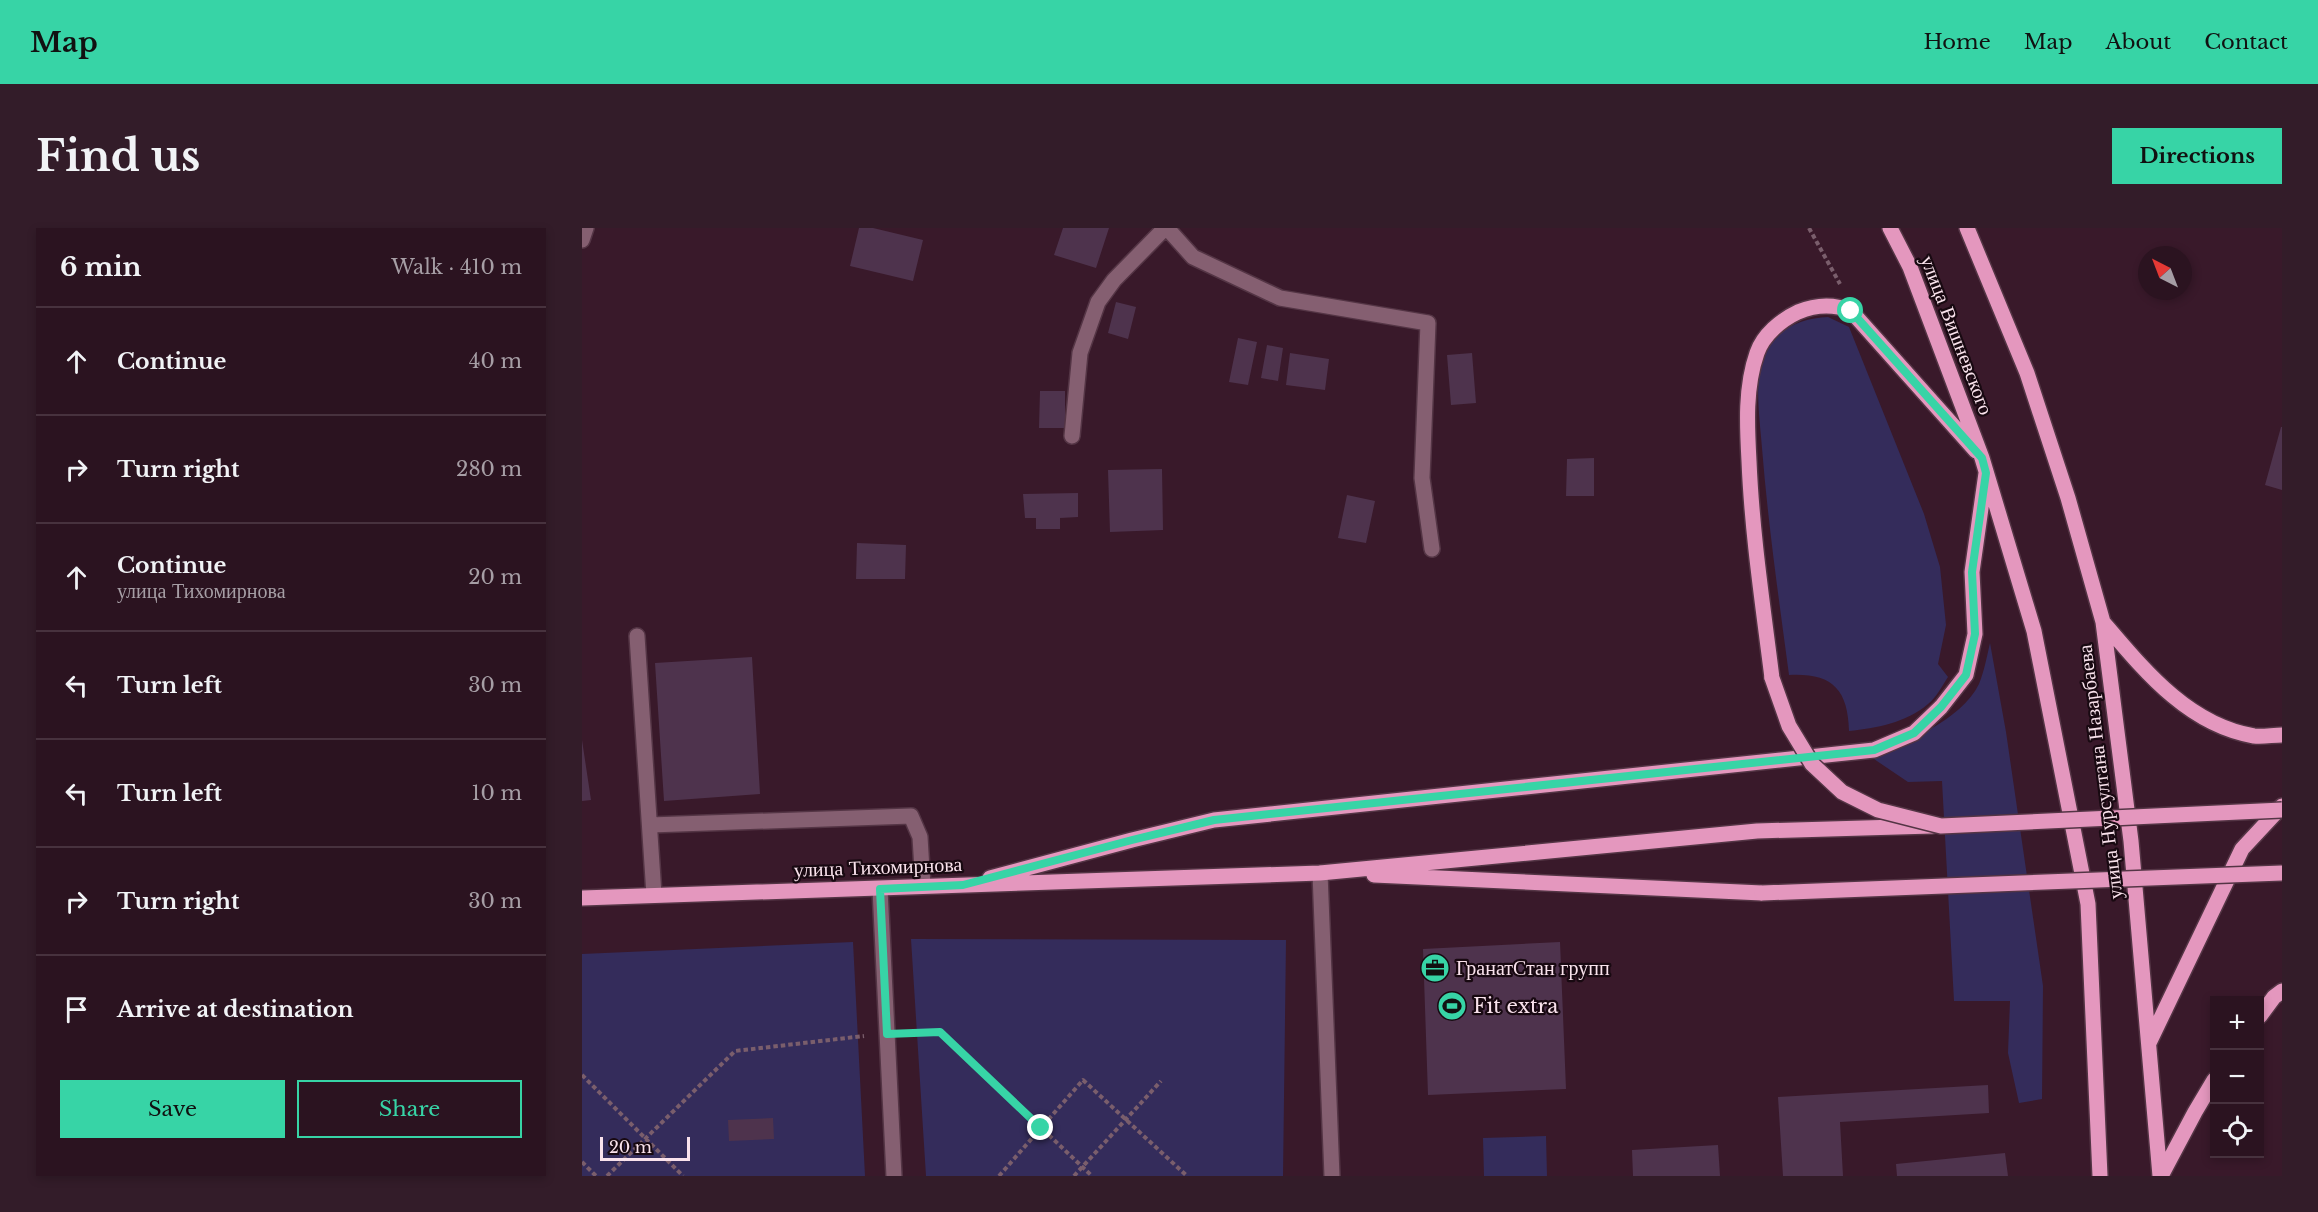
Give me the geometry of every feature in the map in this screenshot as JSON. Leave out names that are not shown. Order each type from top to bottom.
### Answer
[{"type":"main road","name":"улица Вишневского","points":[[1890,228],[1910,267],[1982,458]]},
{"type":"main road","name":"улица Нурсултана Назарбаева","points":[[1966,228],[2027,373],[2068,498],[2103,622],[2131,841],[2161,1176]]},
{"type":"main road","points":[[1941,826],[1878,810],[1842,792],[1812,764],[1789,726],[1772,678],[1751,517],[1747,412],[1751,377],[1758,351],[1774,328],[1808,308],[1838,306],[1851,311],[1982,458]]},
{"type":"main road","name":"улица Нурсултана Назарбаева","points":[[1982,458],[2034,630],[2088,904],[2100,1176]]},
{"type":"main road","points":[[963,885],[1214,820],[1874,750],[1914,733],[1941,707],[1966,675],[1975,634],[1972,572],[1986,473]]},
{"type":"main road","points":[[2103,622],[2146,672],[2178,701],[2210,722],[2255,736],[2282,735]]},
{"type":"main road","points":[[2148,1043],[2242,849],[2282,808]]},
{"type":"main road","points":[[1320,873],[1757,831],[1941,826],[2282,808]]},
{"type":"main road","points":[[1320,873],[1762,893],[2282,873]]},
{"type":"main road","name":"улица Тихомирнова","points":[[582,898],[1320,873]]},
{"type":"main road","points":[[2264,1010],[2282,991]]},
{"type":"main road","points":[[2161,1176],[2210,1086]]},
{"type":"street","points":[[582,240],[586,228]]},
{"type":"street","points":[[1072,436],[1080,353],[1098,302],[1114,280],[1166,228],[1193,257],[1280,298],[1428,322],[1422,478],[1432,549]]},
{"type":"street","points":[[637,636],[654,895]]},
{"type":"street","points":[[650,825],[911,816],[920,837],[923,886]]},
{"type":"street","points":[[1320,873],[1332,1176]]},
{"type":"street","points":[[880,889],[894,1176]]},
{"type":"path","points":[[1809,228],[1840,284]]},
{"type":"path","points":[[607,1176],[644,1137],[735,1051],[887,1034],[940,1032],[1092,1176]]},
{"type":"path","points":[[582,1075],[683,1176]]},
{"type":"path","points":[[999,1176],[1083,1080],[1187,1176]]},
{"type":"path","points":[[1074,1176],[1161,1081]]},
{"type":"path","points":[[582,1162],[596,1176]]},
{"type":"shaded area","points":[[1828,317],[1849,327],[1924,514],[1940,567],[1946,625],[1938,664],[1948,677],[1934,699],[1910,716],[1900,720],[1849,731],[1845,704],[1841,694],[1834,686],[1816,677],[1789,675],[1764,476],[1758,405],[1761,362],[1771,342],[1787,328],[1807,320]]},
{"type":"shaded area","points":[[1990,643],[2006,732],[2043,986],[2042,1099],[2019,1103],[2008,1053],[2010,1001],[1954,1001],[1942,781],[1908,782],[1871,757],[1916,737],[1959,709],[1971,697],[1979,684]]},
{"type":"shaded area","points":[[911,939],[1286,940],[1283,1176],[926,1176]]},
{"type":"shaded area","points":[[853,942],[865,1176],[582,1176],[582,954]]},
{"type":"shaded area","points":[[1546,1136],[1547,1176],[1484,1176],[1483,1138]]},
{"type":"building","points":[[859,228],[873,228],[923,240],[913,281],[850,266]]},
{"type":"building","points":[[1063,228],[1109,228],[1096,268],[1054,255]]},
{"type":"building","points":[[1116,302],[1136,307],[1128,339],[1108,333]]},
{"type":"building","points":[[1238,338],[1257,342],[1248,385],[1229,382]]},
{"type":"building","points":[[1267,345],[1283,348],[1278,381],[1261,378]]},
{"type":"building","points":[[1290,353],[1329,359],[1325,390],[1286,385]]},
{"type":"building","points":[[1472,353],[1476,403],[1451,405],[1447,355]]},
{"type":"building","points":[[1040,391],[1065,391],[1065,428],[1039,428]]},
{"type":"building","points":[[2282,427],[2282,490],[2265,485]]},
{"type":"building","points":[[1594,458],[1594,496],[1566,496],[1567,459]]},
{"type":"building","points":[[1162,469],[1163,530],[1110,532],[1108,470]]},
{"type":"building","points":[[1078,493],[1078,517],[1060,518],[1060,529],[1036,529],[1036,518],[1025,518],[1023,494]]},
{"type":"building","points":[[1347,495],[1375,501],[1366,543],[1338,538]]},
{"type":"building","points":[[857,543],[906,545],[905,579],[856,579]]},
{"type":"building","points":[[752,657],[760,794],[664,801],[655,663]]},
{"type":"building","points":[[582,740],[591,800],[582,801]]},
{"type":"building","points":[[1560,942],[1566,1089],[1428,1095],[1423,949]]},
{"type":"building","points":[[1988,1085],[1989,1113],[1840,1122],[1843,1176],[1783,1176],[1778,1097]]},
{"type":"building","points":[[773,1118],[774,1139],[729,1141],[728,1120]]},
{"type":"building","points":[[1718,1145],[1720,1176],[1633,1176],[1632,1150]]},
{"type":"building","points":[[2005,1153],[2008,1176],[1897,1176],[1896,1164]]},
{"type":"place","name":"ГранатСтан групп","points":[[1435,968]]},
{"type":"place","name":"Fit extra","points":[[1452,1006]]},
{"type":"route","points":[[1041,1128],[940,1032],[887,1034],[880,889],[963,885],[1214,820],[1874,750],[1914,733],[1941,707],[1966,675],[1975,634],[1972,572],[1986,473],[1982,458],[1851,311]]}]
